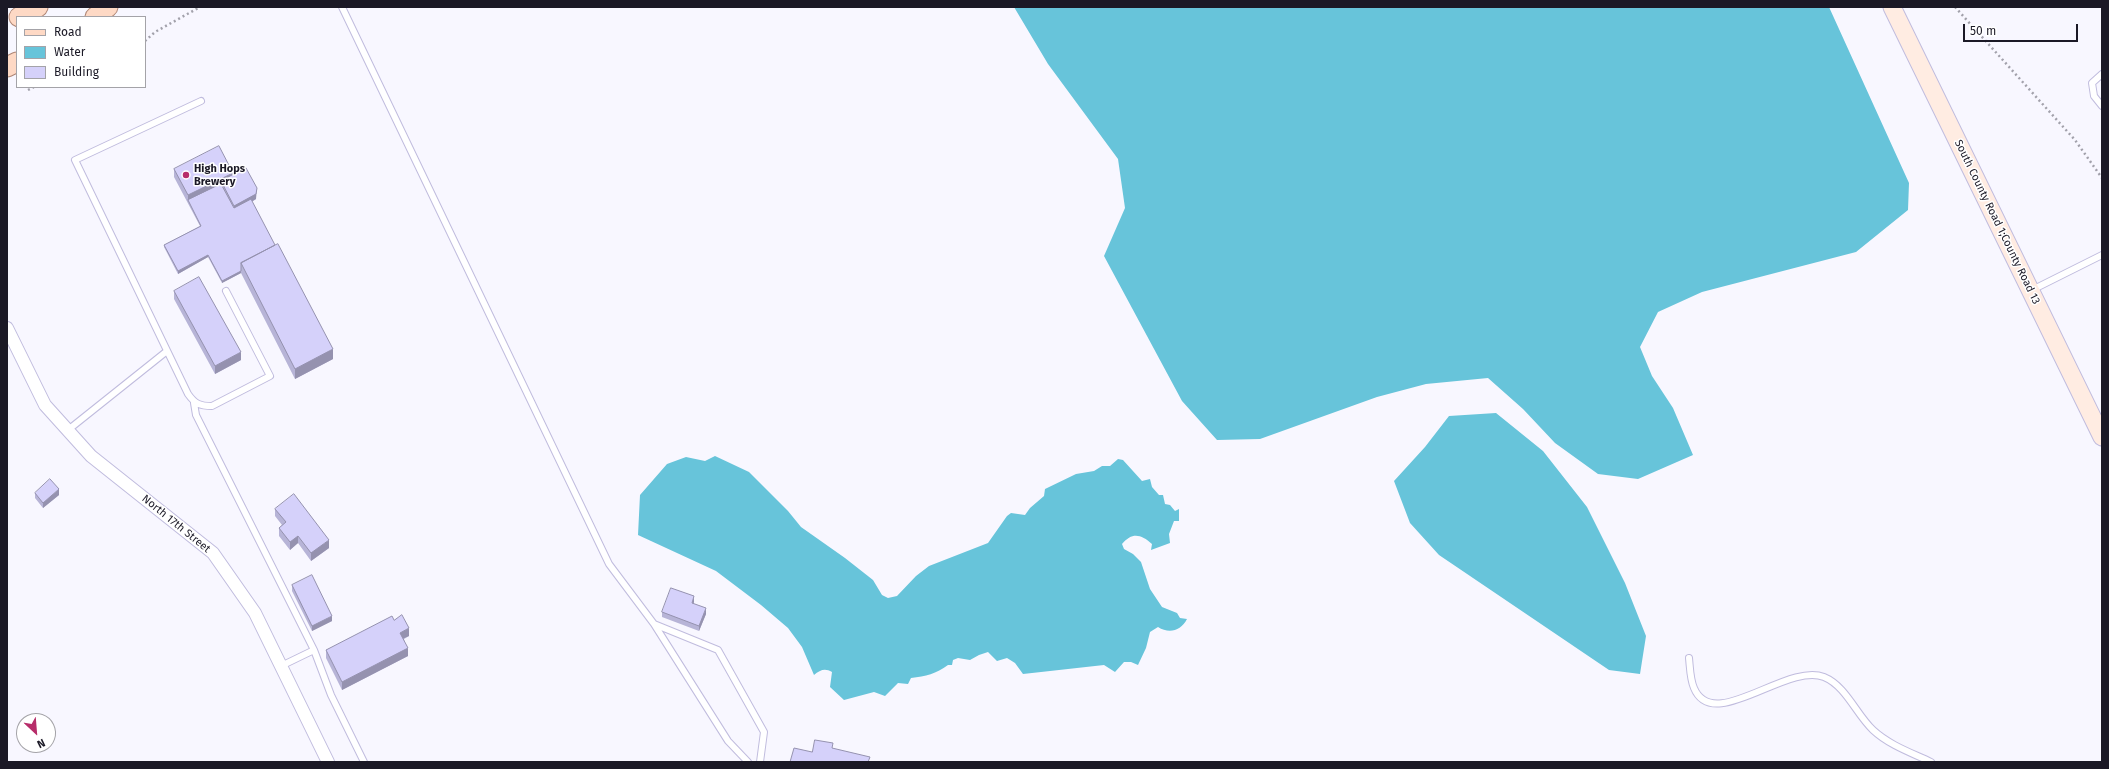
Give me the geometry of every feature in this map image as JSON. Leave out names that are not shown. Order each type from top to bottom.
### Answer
[{"type":"main road","points":[[20,16],[38,7]]},
{"type":"main road","points":[[96,16],[108,7]]},
{"type":"main road","points":[[7,23],[16,18]]},
{"type":"main road","points":[[7,67],[16,62]]},
{"type":"street","name":"South County Road 1;County Road 13","points":[[1892,7],[2102,437]]},
{"type":"street","name":"North 17th Street","points":[[7,328],[45,405],[90,456],[213,553],[255,613],[328,762]]},
{"type":"lane","points":[[342,7],[609,564],[654,624],[728,741],[748,762]]},
{"type":"lane","points":[[2102,74],[2092,83],[2094,96],[2102,106]]},
{"type":"lane","points":[[201,101],[75,160],[167,351],[194,403],[196,415],[314,650],[331,695],[364,762]]},
{"type":"lane","points":[[2030,290],[2102,255]]},
{"type":"lane","points":[[194,403],[203,406],[212,406],[270,376],[226,291]]},
{"type":"lane","points":[[68,430],[167,351]]},
{"type":"lane","points":[[654,624],[718,650],[764,732],[760,762]]},
{"type":"lane","points":[[281,666],[314,650]]},
{"type":"lane","points":[[1689,658],[1694,686],[1701,698],[1710,704],[1726,704],[1794,677],[1816,674],[1826,678],[1841,690],[1864,720],[1881,737],[1932,762]]},
{"type":"path","points":[[146,40],[154,32],[200,7]]},
{"type":"path","points":[[1955,7],[2075,140],[2102,178]]},
{"type":"path","points":[[28,90],[32,88]]},
{"type":"water","points":[[1014,7],[1829,7],[1909,183],[1908,210],[1856,252],[1702,292],[1658,312],[1640,347],[1652,376],[1673,408],[1693,455],[1638,479],[1598,474],[1555,443],[1523,409],[1488,378],[1426,384],[1377,397],[1260,439],[1217,440],[1182,401],[1104,256],[1125,208],[1118,159],[1048,64]]},
{"type":"water","points":[[1496,413],[1543,451],[1587,507],[1625,583],[1646,636],[1640,674],[1609,670],[1439,555],[1410,523],[1394,481],[1425,447],[1449,416]]},
{"type":"water","points":[[715,456],[749,472],[788,511],[801,527],[873,580],[882,595],[888,598],[897,596],[916,576],[929,566],[988,543],[1007,516],[1011,513],[1025,515],[1030,508],[1044,496],[1045,489],[1076,474],[1094,471],[1102,466],[1110,466],[1118,459],[1123,460],[1142,481],[1150,479],[1152,487],[1159,495],[1163,495],[1165,504],[1170,505],[1175,511],[1179,509],[1179,521],[1174,521],[1169,534],[1170,543],[1151,550],[1152,544],[1140,536],[1133,536],[1122,544],[1124,549],[1133,554],[1141,562],[1150,589],[1162,607],[1177,613],[1180,618],[1187,619],[1178,629],[1170,631],[1158,627],[1150,632],[1146,648],[1138,665],[1131,662],[1124,662],[1115,672],[1104,665],[1023,674],[1015,663],[1007,658],[997,661],[988,652],[970,660],[958,658],[953,660],[952,665],[948,665],[931,674],[911,678],[908,684],[898,683],[885,696],[874,692],[844,700],[830,687],[832,672],[823,670],[814,675],[802,647],[788,628],[761,605],[716,571],[638,535],[640,495],[667,464],[686,457],[705,461]]},
{"type":"building","points":[[219,146],[233,173],[188,195],[174,169]]},
{"type":"building","points":[[246,168],[257,188],[256,194],[234,206],[221,181]]},
{"type":"building","points":[[221,184],[234,208],[251,199],[275,245],[241,263],[241,271],[222,281],[208,255],[178,271],[164,245],[201,226],[188,200]]},
{"type":"building","points":[[278,244],[333,349],[295,369],[241,263]]},
{"type":"building","points":[[199,277],[241,352],[215,366],[174,291]]},
{"type":"building","points":[[50,479],[59,489],[43,503],[35,493]]},
{"type":"building","points":[[294,494],[329,540],[311,553],[298,536],[290,542],[279,528],[286,522],[275,509]]},
{"type":"building","points":[[312,575],[332,616],[312,626],[292,585]]},
{"type":"building","points":[[671,588],[694,596],[692,603],[706,608],[699,626],[662,612]]},
{"type":"building","points":[[402,615],[409,628],[400,633],[408,648],[342,682],[326,650],[392,616],[394,620]]},
{"type":"building","points":[[815,740],[833,743],[832,748],[870,757],[868,762],[790,762],[794,748],[812,752]]},
{"type":"place","name":"High Hops Brewery","points":[[186,175]]}]
